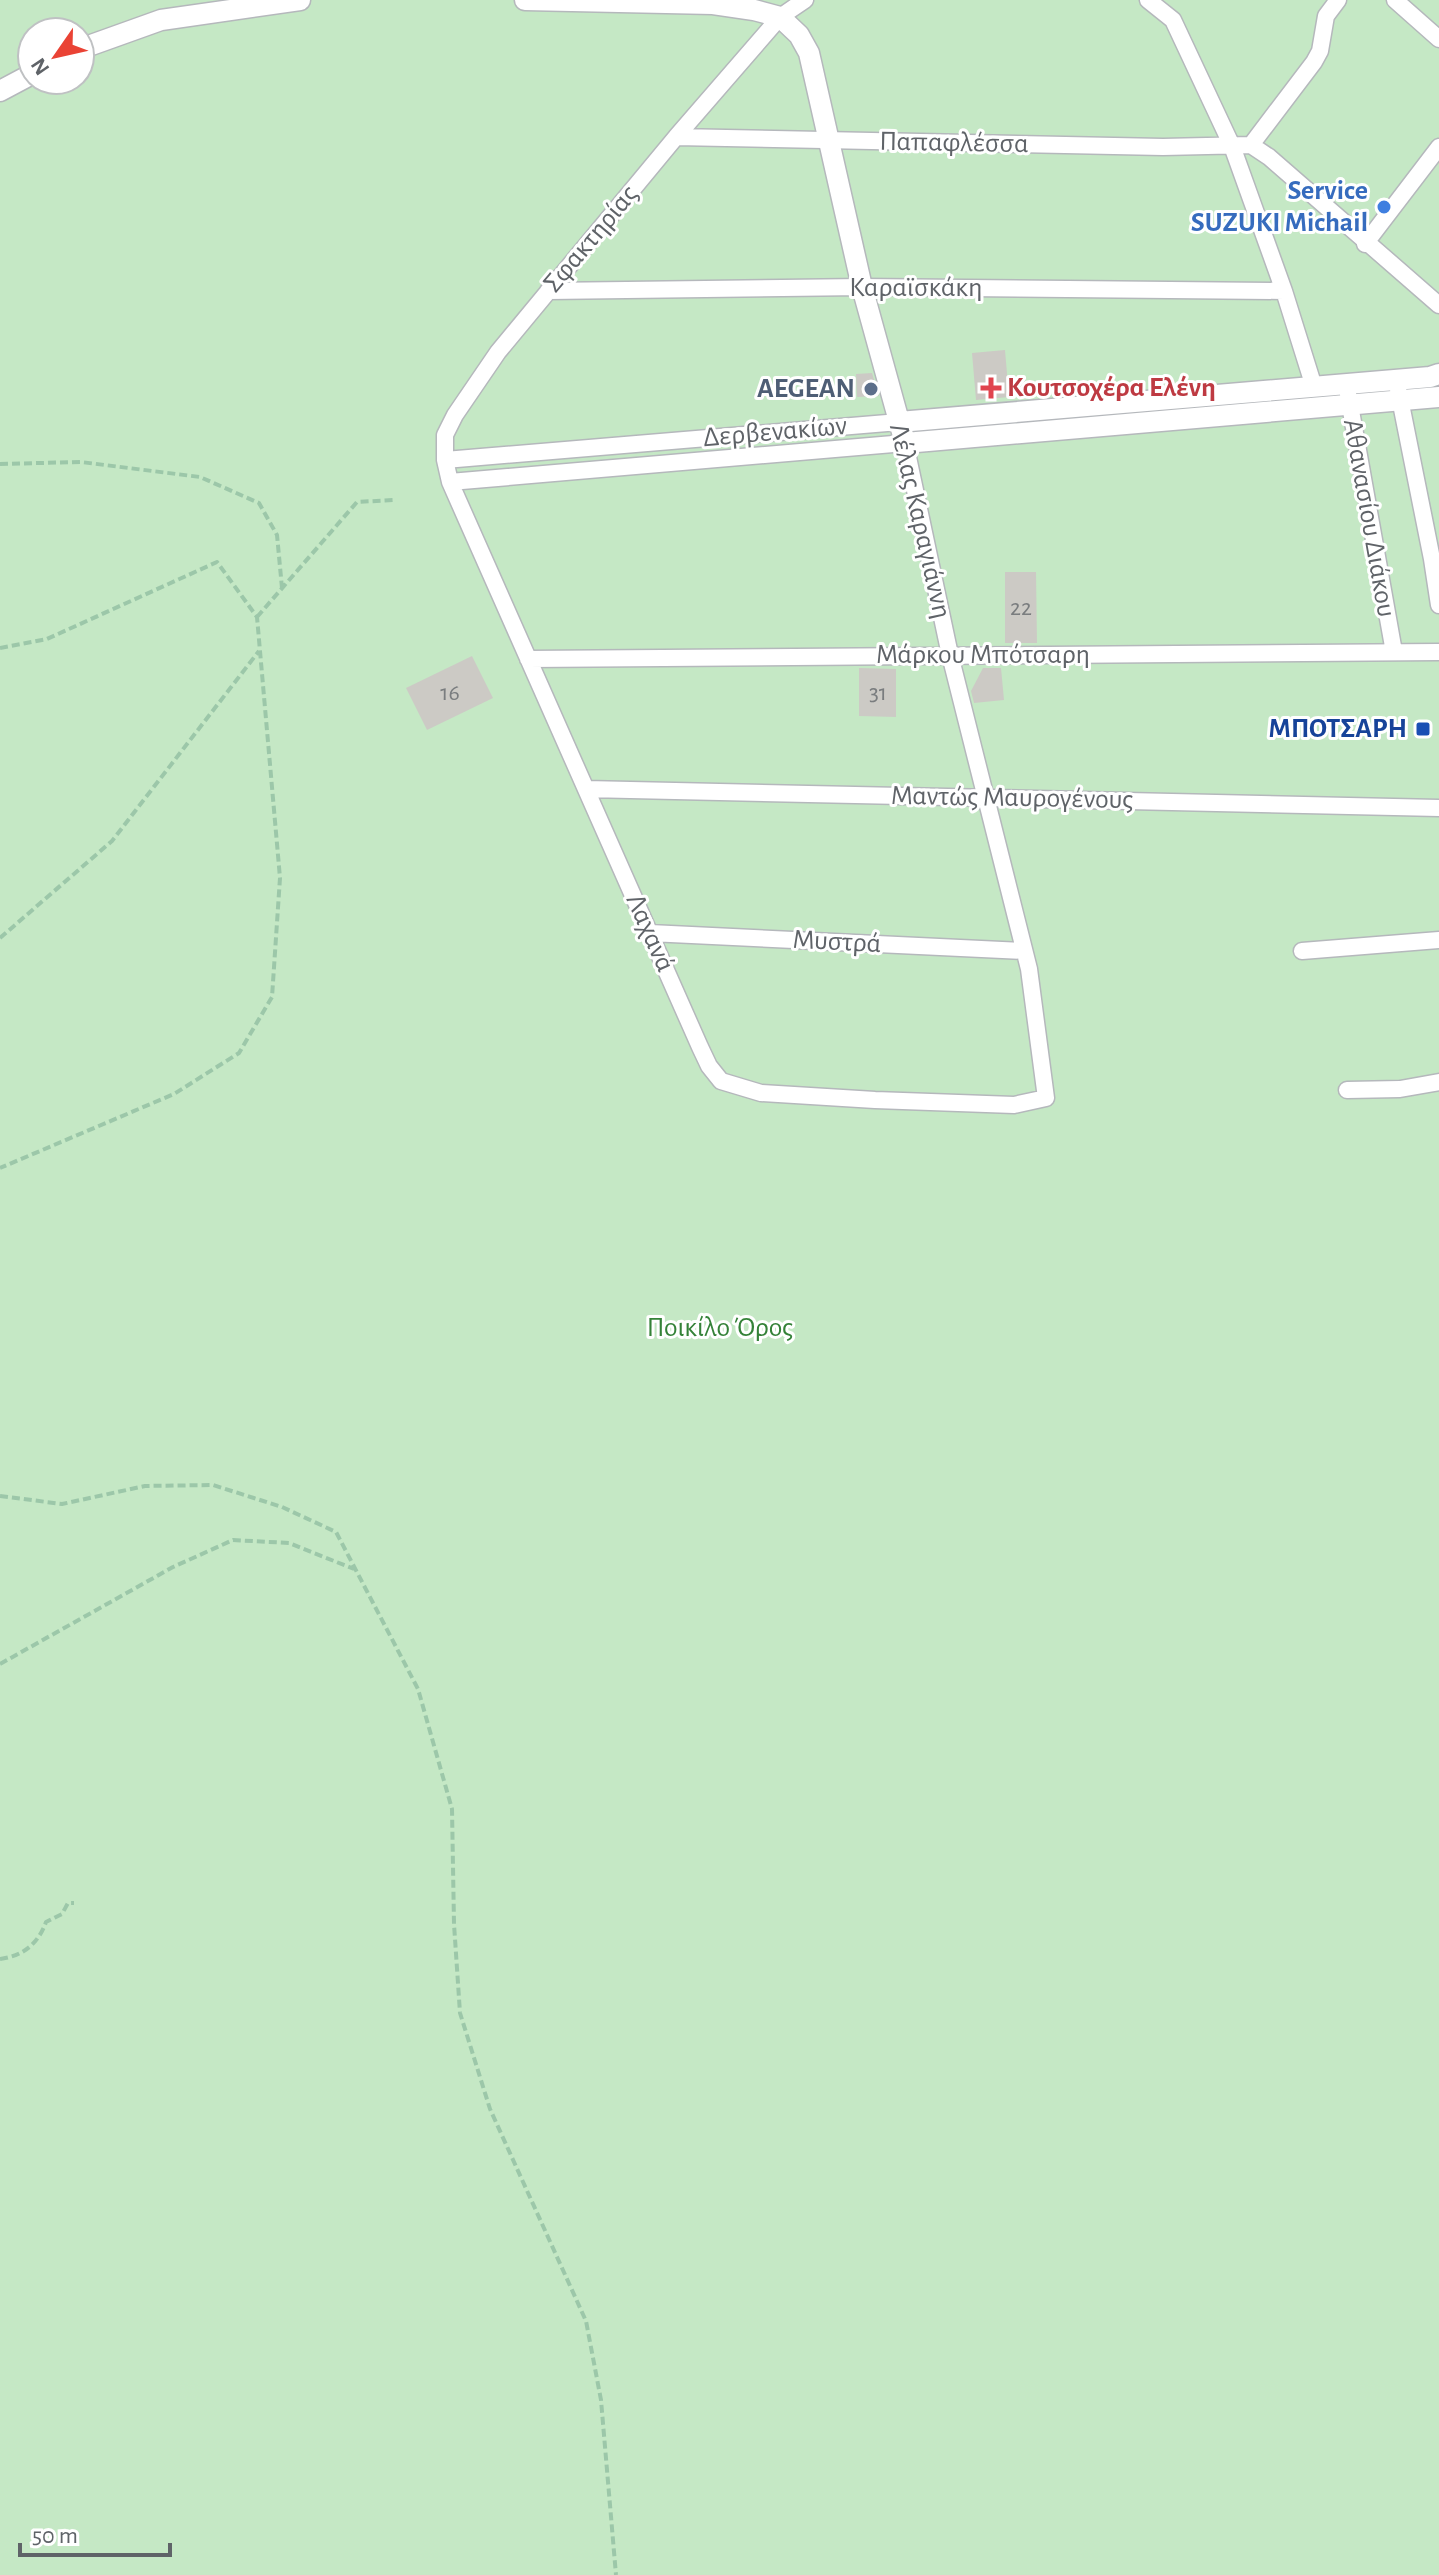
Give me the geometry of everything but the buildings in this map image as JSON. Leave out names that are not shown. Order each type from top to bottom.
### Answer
[{"type":"street","points":[[96,43],[161,20],[300,0]]},
{"type":"street","points":[[525,0],[782,8]]},
{"type":"street","name":"Σφακτηρίας","points":[[450,482],[445,460],[445,435],[498,352],[782,8],[805,0]]},
{"type":"street","name":"Αθανασίου Διάκου","points":[[1148,0],[1173,20],[1232,146],[1284,291],[1314,387]]},
{"type":"street","points":[[1338,0],[1326,16],[1320,51],[1314,62],[1251,145],[1269,157],[1365,244],[1439,305]]},
{"type":"street","points":[[1395,0],[1439,39]]},
{"type":"street","name":"Λέλας Καραγιάννη","points":[[782,8],[809,53],[862,287],[905,443],[950,655],[1033,987],[1046,1098]]},
{"type":"street","name":"Παπαφλέσσα","points":[[676,137],[1163,147],[1251,145]]},
{"type":"street","points":[[1365,244],[1439,147]]},
{"type":"street","name":"Καραϊσκάκη","points":[[548,291],[862,287],[1284,291]]},
{"type":"street","name":"Δερβενακίων","points":[[445,460],[1439,374]]},
{"type":"street","name":"Αθανασίου Διάκου","points":[[1397,380],[1399,402],[1436,559],[1439,605]]},
{"type":"street","name":"Αθανασίου Διάκου","points":[[1348,384],[1349,406],[1394,652]]},
{"type":"street","name":"Δερβενακίων","points":[[450,482],[1439,397]]},
{"type":"street","name":"Λαχανά","points":[[450,482],[700,1047],[721,1081],[761,1093],[875,1100],[1014,1105],[1046,1098]]},
{"type":"street","name":"Μάρκου Μπότσαρη","points":[[528,659],[1439,652]]},
{"type":"street","name":"Μαντώς Μαυρογένους","points":[[586,789],[1439,808]]},
{"type":"street","name":"Μυστρά","points":[[650,933],[1024,951]]},
{"type":"street","points":[[1302,951],[1439,940]]},
{"type":"street","points":[[1347,1090],[1400,1089],[1439,1082]]},
{"type":"path","points":[[0,464],[81,462],[200,477],[259,503],[277,535],[282,588]]},
{"type":"path","points":[[257,617],[357,502],[393,500]]},
{"type":"path","points":[[0,648],[47,639],[217,562],[257,617],[280,878],[272,997],[239,1053],[174,1094],[0,1168]]},
{"type":"path","points":[[0,938],[112,841],[260,649]]},
{"type":"path","points":[[0,1496],[62,1504],[145,1486],[213,1485],[282,1507],[336,1532],[418,1689],[452,1809],[460,2013],[490,2109],[586,2321],[601,2400],[616,2575]]},
{"type":"path","points":[[0,1664],[173,1567],[233,1540],[289,1543],[356,1570]]},
{"type":"path","points":[[0,1959],[16,1957],[40,1939],[46,1922],[62,1914],[68,1903],[74,1903]]},
{"type":"green space","name":"Ποικίλο Όρος","points":[[0,0],[1439,0],[1439,2575],[0,2575]]},
{"type":"place","name":"Service SUZUKI Michail","points":[[1384,207]]},
{"type":"place","name":"Κουτσοχέρα Ελένη","points":[[991,388]]},
{"type":"place","name":"AEGEAN","points":[[871,389]]},
{"type":"place","name":"ΜΠΟΤΣΑΡΗ","points":[[1423,729]]}]
